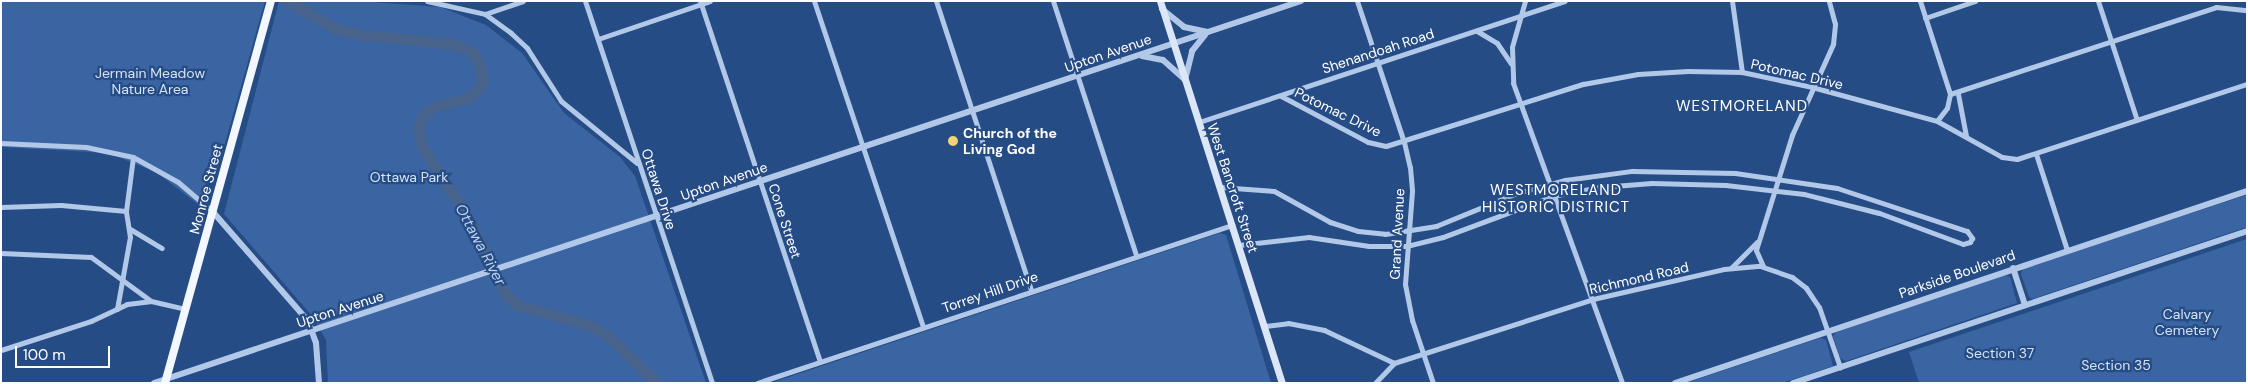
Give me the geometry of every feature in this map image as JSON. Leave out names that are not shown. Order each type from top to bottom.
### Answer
[{"type":"main road","name":"Monroe Street","points":[[168,381],[271,1]]},
{"type":"main road","name":"West Bancroft Street","points":[[1160,1],[1282,383]]},
{"type":"street","points":[[427,1],[485,14],[527,48],[560,101],[639,165]]},
{"type":"street","points":[[485,14],[523,1]]},
{"type":"street","name":"Ottawa Drive","points":[[585,1],[712,383]]},
{"type":"street","points":[[598,39],[710,1]]},
{"type":"street","points":[[814,1],[923,326]]},
{"type":"street","points":[[936,1],[1031,290]]},
{"type":"street","points":[[1052,1],[1136,255]]},
{"type":"street","name":"Upton Avenue","points":[[154,383],[168,381],[1301,1]]},
{"type":"street","name":"Grand Avenue","points":[[1357,1],[1404,142],[1412,191],[1406,246],[1407,301],[1433,383]]},
{"type":"street","points":[[1511,65],[1520,16],[1525,1]]},
{"type":"street","name":"Shenandoah Road","points":[[1199,122],[1476,31],[1549,4],[1564,1]]},
{"type":"street","points":[[1732,1],[1742,72]]},
{"type":"street","points":[[1763,266],[1756,256],[1778,177],[1812,87],[1833,44],[1835,24],[1829,1]]},
{"type":"street","points":[[1920,1],[1950,94],[1947,108],[1937,121]]},
{"type":"street","points":[[1926,18],[1975,1]]},
{"type":"street","points":[[2098,1],[2137,120]]},
{"type":"street","points":[[2236,1],[2240,8]]},
{"type":"street","name":"Cone Street","points":[[701,3],[820,362]]},
{"type":"street","points":[[1950,94],[1958,94],[2111,43],[2217,4],[2247,10]]},
{"type":"street","points":[[1138,56],[1163,60],[1186,80],[1192,51],[1208,32],[1184,27],[1162,9]]},
{"type":"street","points":[[1476,31],[1500,46],[1511,65],[1519,105],[1593,300],[1622,383]]},
{"type":"street","name":"Potomac Drive","points":[[1281,96],[1368,142],[1386,146],[1404,142],[1583,84],[1638,74],[1688,71],[1742,72],[1812,87],[1937,121],[2006,158],[2021,158],[2247,84]]},
{"type":"street","points":[[1958,94],[1966,136]]},
{"type":"street","points":[[1,143],[86,147],[133,157],[178,182],[213,212],[300,308],[313,331],[319,383]]},
{"type":"street","points":[[2036,154],[2068,250]]},
{"type":"street","points":[[117,309],[130,229],[126,211],[133,157]]},
{"type":"street","points":[[1220,187],[1274,191],[1330,222],[1358,231],[1408,232],[1436,226],[1517,193],[1549,184],[1600,175],[1660,170],[1778,177],[1871,197],[1967,231],[1972,240],[1963,244],[1850,204],[1774,190],[1726,185],[1652,183],[1600,187],[1553,196],[1443,237],[1406,246],[1369,246],[1309,238],[1238,245]]},
{"type":"street","name":"Parkside Boulevard","points":[[1676,383],[2012,268],[2247,191]]},
{"type":"street","points":[[1,207],[61,204],[126,211]]},
{"type":"street","name":"Torrey Hill Drive","points":[[757,383],[1136,255],[1232,225]]},
{"type":"street","points":[[130,229],[162,248]]},
{"type":"street","points":[[1793,383],[2247,231]]},
{"type":"street","points":[[1731,268],[1759,240]]},
{"type":"street","points":[[1,252],[86,256],[102,261],[151,301]]},
{"type":"street","name":"Richmond Road","points":[[1375,383],[1394,363],[1593,300],[1731,268],[1763,266],[1792,277],[1806,288],[1819,307],[1840,367]]},
{"type":"street","points":[[2012,268],[2025,305]]},
{"type":"street","points":[[1,350],[83,324],[127,304],[151,301],[186,309]]},
{"type":"street","points":[[1265,326],[1288,323],[1324,330],[1394,363]]},
{"type":"green space","name":"Jermain Meadow Nature Area","points":[[1,1],[265,1],[218,168],[210,168],[199,205],[156,172],[108,153],[1,147]]},
{"type":"green space","name":"Ottawa Park","points":[[279,1],[357,1],[440,7],[486,25],[522,53],[564,113],[620,157],[635,176],[706,383],[328,383],[326,340],[313,317],[224,214]]},
{"type":"green space","points":[[2247,195],[2247,227],[2032,299],[2029,297],[2021,274],[2023,268]]},
{"type":"green space","points":[[1220,233],[1226,235],[1271,383],[771,383]]},
{"type":"green space","name":"Calvary Cemetery","points":[[2247,239],[2247,383],[1919,383],[1909,352]]},
{"type":"green space","points":[[2005,275],[2010,277],[2017,303],[1846,361],[1840,358],[1833,336],[1836,332]]},
{"type":"green space","points":[[1820,338],[1826,340],[1833,366],[1782,383],[1686,383]]},
{"type":"waterway","name":"Ottawa River","points":[[287,1],[336,29],[363,35],[453,44],[473,52],[481,69],[482,84],[470,98],[438,105],[424,114],[418,128],[422,147],[464,211],[505,293],[517,305],[589,325],[608,336],[657,383]]},
{"type":"place","name":"Church of the Living God","points":[[953,141]]},
{"type":"district","name":"WESTMORELAND","points":[[1742,107]]},
{"type":"district","name":"WESTMORELAND HISTORIC DISTRICT","points":[[1556,198]]},
{"type":"park label","name":"Section 37","points":[[2000,353]]},
{"type":"park label","name":"Section 35","points":[[2116,365]]}]
